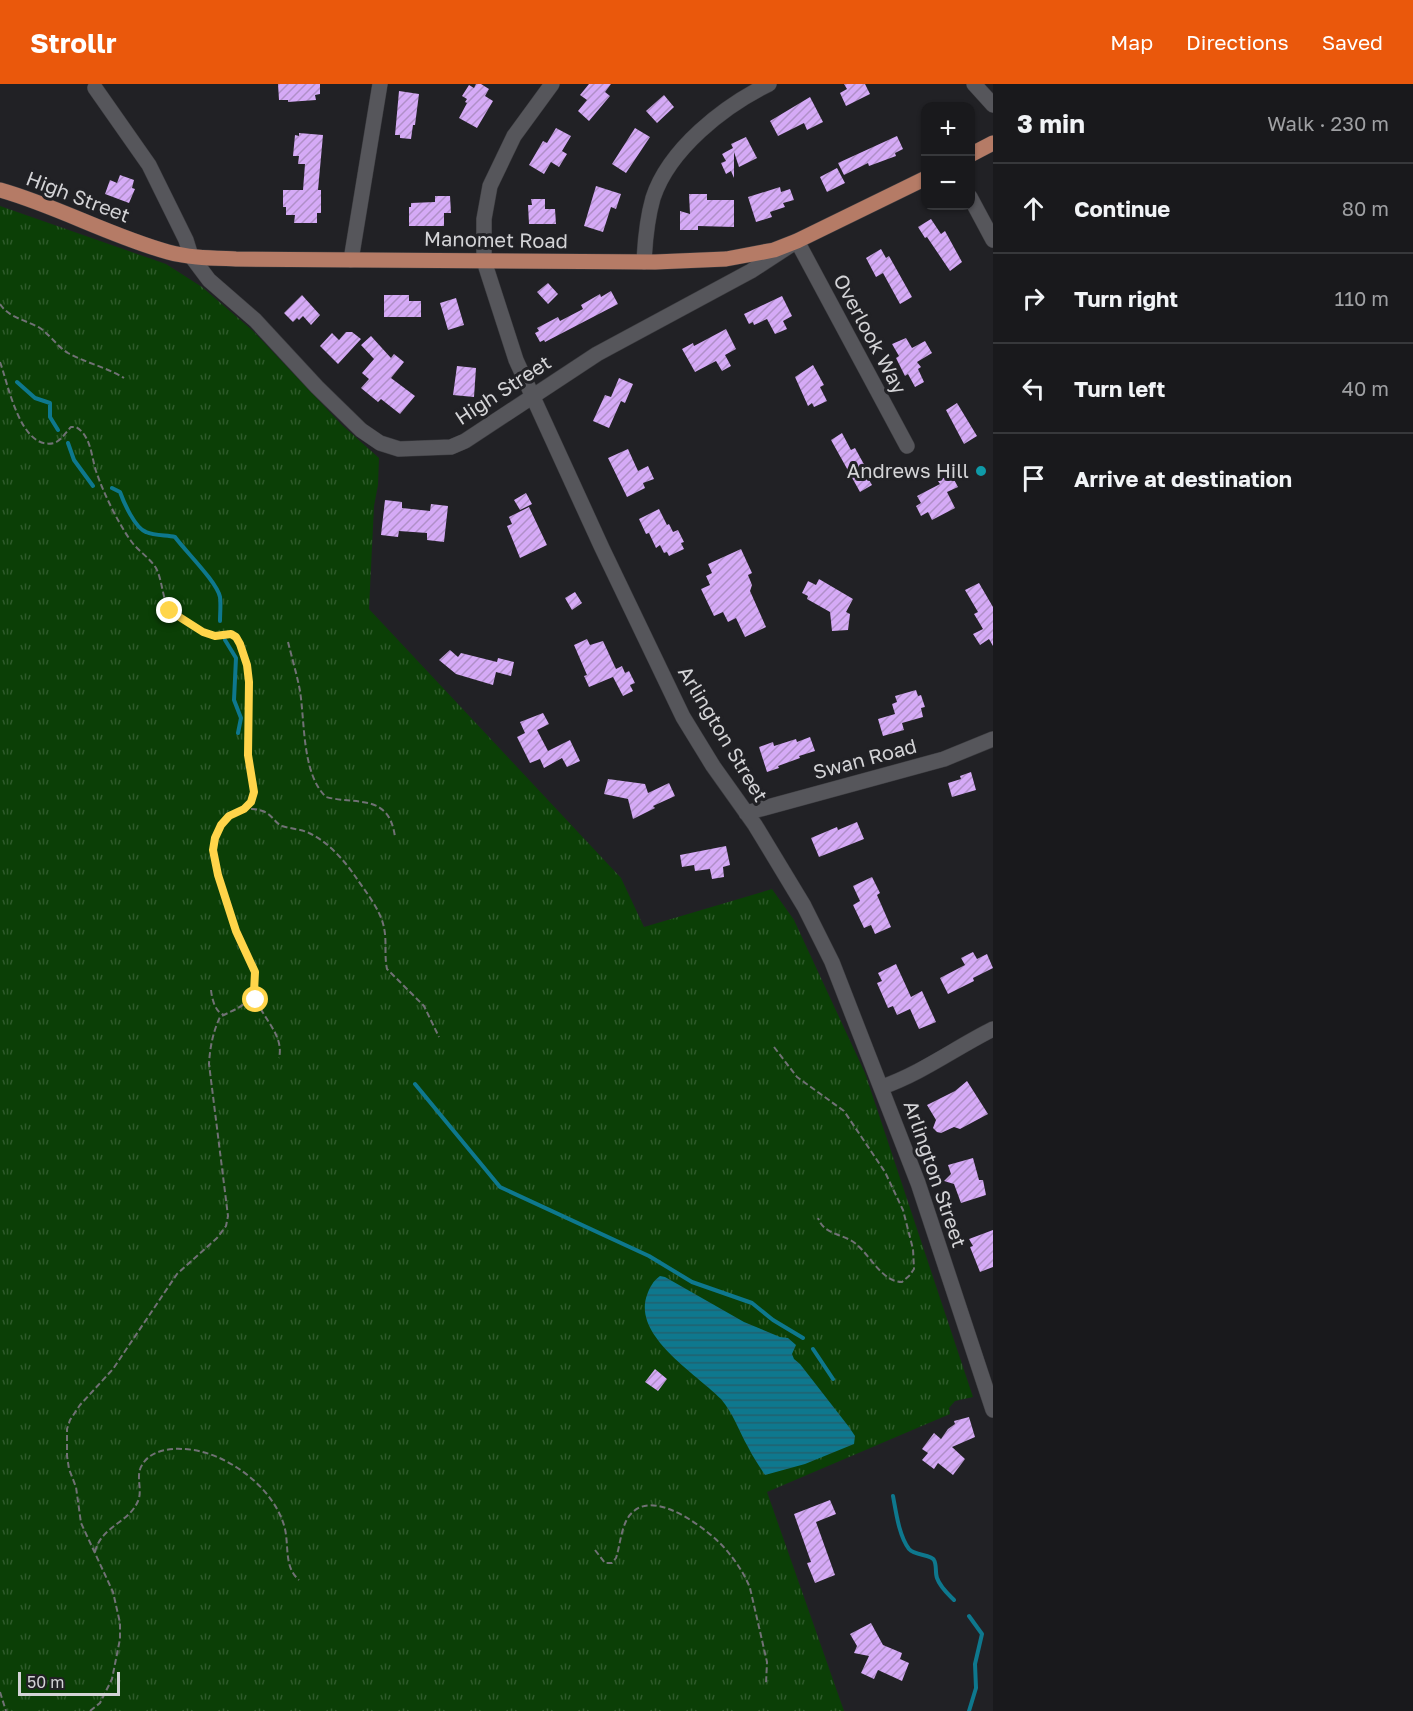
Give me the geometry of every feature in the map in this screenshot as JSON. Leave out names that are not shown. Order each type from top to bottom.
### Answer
[{"type":"main road","points":[[975,152],[993,143]]},
{"type":"main road","name":"High Street","points":[[797,241],[921,180]]},
{"type":"main road","name":"High Street","points":[[0,190],[129,239],[169,252],[192,256]]},
{"type":"main road","name":"Manomet Road","points":[[192,256],[236,259],[644,262],[726,259],[774,250],[797,241]]},
{"type":"street","points":[[351,260],[380,84]]},
{"type":"street","name":"Arlington Street","points":[[552,84],[514,136],[490,186],[484,219],[484,261],[516,360],[683,717],[804,906],[832,962],[918,1183],[993,1410]]},
{"type":"street","points":[[644,262],[646,232],[654,197],[675,158],[719,113],[769,84]]},
{"type":"street","points":[[974,84],[993,105]]},
{"type":"street","points":[[95,88],[148,165],[192,256]]},
{"type":"street","points":[[975,206],[993,240]]},
{"type":"street","name":"High Street","points":[[192,256],[209,280],[255,320],[317,387],[361,430],[380,443],[399,449],[451,447],[465,441],[597,354],[751,271],[797,241]]},
{"type":"street","name":"Overlook Way","points":[[797,241],[908,446]]},
{"type":"street","name":"Swan Road","points":[[746,813],[944,759],[993,739]]},
{"type":"street","points":[[882,1087],[907,1078],[993,1029]]},
{"type":"path","points":[[0,304],[13,316],[30,323],[53,338],[64,351],[113,371],[124,378]]},
{"type":"path","points":[[0,362],[11,398],[28,434],[51,443],[60,439],[71,427],[76,427],[83,433],[90,446],[96,472],[114,511],[130,540],[157,570],[170,611],[203,632],[215,636],[231,634],[240,644],[249,682],[248,755],[254,792],[251,802],[244,809],[229,816],[221,825],[213,850],[218,875],[236,931],[255,972],[256,1000],[279,1041],[279,1058]]},
{"type":"path","points":[[288,642],[299,688],[308,756],[315,783],[326,797],[353,799],[378,807],[391,819],[395,837]]},
{"type":"path","points":[[244,809],[264,812],[278,824],[309,832],[347,865],[383,923],[387,969],[424,1006],[439,1037]]},
{"type":"path","points":[[211,990],[218,1012],[224,1015]]},
{"type":"path","points":[[100,1709],[100,1704],[112,1679],[120,1639],[120,1623],[113,1592],[81,1522],[76,1487],[69,1469],[67,1429],[80,1405],[113,1369],[177,1274],[218,1238],[226,1226],[228,1216],[209,1064],[210,1049],[220,1017],[238,1010],[254,992]]},
{"type":"path","points":[[774,1047],[797,1077],[844,1112],[885,1172],[903,1210],[911,1239],[915,1261],[909,1276],[902,1282],[892,1280],[857,1245],[823,1228],[818,1218]]},
{"type":"path","points":[[94,1553],[98,1540],[126,1516],[138,1502],[140,1470],[144,1462],[161,1451],[194,1449],[207,1451],[241,1470],[273,1502],[285,1528],[291,1572],[299,1580]]},
{"type":"path","points":[[595,1550],[602,1561],[612,1563],[616,1558],[626,1520],[636,1508],[645,1504],[663,1507],[701,1527],[727,1550],[746,1578],[767,1662],[766,1684]]},
{"type":"path","points":[[0,1692],[6,1711]]},
{"type":"path","points":[[90,1711],[100,1704]]},
{"type":"green space","points":[[0,206],[166,264],[202,287],[252,330],[342,425],[379,458],[378,485],[374,506],[369,609],[621,878],[644,927],[772,889],[794,920],[865,1073],[973,1397],[955,1401],[949,1408],[950,1414],[767,1492],[844,1711],[0,1711]]},
{"type":"water","points":[[660,1276],[744,1322],[788,1338],[796,1345],[792,1354],[794,1359],[849,1427],[855,1436],[854,1444],[805,1464],[765,1475],[725,1404],[669,1353],[649,1325],[645,1310],[647,1295],[652,1284]]},
{"type":"building","points":[[278,84],[320,84],[320,94],[315,95],[316,100],[288,102],[288,100],[279,100]]},
{"type":"building","points":[[476,84],[489,89],[485,96],[493,101],[477,128],[459,118],[467,103],[465,102],[467,99],[462,96],[469,85],[474,88]]},
{"type":"building","points":[[589,84],[611,84],[605,92],[610,96],[589,121],[578,111],[587,100],[580,95]]},
{"type":"building","points":[[844,84],[865,84],[870,94],[846,106],[840,93],[847,89]]},
{"type":"building","points":[[399,91],[419,94],[411,139],[395,135]]},
{"type":"building","points":[[664,95],[674,107],[657,123],[646,111]]},
{"type":"building","points":[[810,97],[823,122],[807,130],[804,123],[778,136],[770,121]]},
{"type":"building","points":[[556,128],[571,136],[562,151],[567,154],[559,167],[551,162],[544,174],[529,165],[543,141],[547,143]]},
{"type":"building","points":[[635,128],[650,137],[626,173],[612,164]]},
{"type":"building","points":[[299,133],[323,135],[318,190],[321,190],[321,213],[317,213],[317,223],[294,223],[295,215],[286,215],[286,207],[283,207],[283,190],[303,190],[305,164],[298,164],[299,156],[293,156],[295,135],[299,136]]},
{"type":"building","points":[[897,136],[903,149],[895,153],[896,156],[869,166],[868,163],[844,175],[838,163]]},
{"type":"building","points":[[746,137],[757,158],[739,167],[734,152],[734,178],[731,171],[726,174],[721,163],[726,161],[722,154],[733,148],[731,144]]},
{"type":"building","points":[[837,168],[845,183],[827,192],[820,177]]},
{"type":"building","points":[[120,175],[134,180],[132,188],[135,189],[129,203],[105,194],[110,180],[117,183]]},
{"type":"building","points":[[596,186],[621,194],[616,209],[611,207],[603,232],[584,226]]},
{"type":"building","points":[[780,187],[781,192],[790,189],[794,200],[783,203],[785,207],[770,212],[772,217],[756,222],[748,197]]},
{"type":"building","points":[[689,194],[707,194],[707,200],[734,200],[734,227],[698,226],[698,230],[680,230],[680,211],[690,214]]},
{"type":"building","points":[[435,196],[450,196],[451,213],[444,213],[444,226],[409,226],[411,203],[435,202]]},
{"type":"building","points":[[531,199],[545,199],[545,209],[555,209],[556,224],[529,224],[528,205],[532,205]]},
{"type":"building","points":[[931,219],[941,234],[945,231],[962,262],[950,271],[918,227]]},
{"type":"building","points":[[881,249],[886,258],[889,256],[912,297],[900,304],[883,273],[876,277],[866,258]]},
{"type":"building","points":[[548,283],[558,294],[548,304],[537,292]]},
{"type":"building","points":[[611,291],[618,304],[545,342],[544,340],[540,342],[535,333],[539,331],[537,328],[558,317],[560,321],[583,309],[581,305],[600,294],[601,297]]},
{"type":"building","points":[[302,295],[320,315],[311,325],[303,316],[293,322],[284,313]]},
{"type":"building","points":[[384,295],[409,295],[409,301],[421,301],[421,317],[384,317]]},
{"type":"building","points":[[782,296],[792,316],[783,321],[787,329],[775,334],[767,319],[754,325],[753,322],[749,324],[744,314]]},
{"type":"building","points":[[456,298],[464,325],[448,330],[440,303]]},
{"type":"building","points":[[726,329],[736,349],[725,355],[731,366],[722,371],[716,361],[695,372],[682,349],[693,343],[694,346]]},
{"type":"building","points":[[346,332],[352,332],[361,339],[338,364],[320,346],[332,333],[339,340]]},
{"type":"building","points":[[371,336],[391,358],[394,354],[404,362],[391,378],[415,396],[400,414],[381,399],[378,402],[361,388],[369,379],[362,373],[374,359],[361,345]]},
{"type":"building","points":[[906,338],[912,348],[925,341],[932,353],[917,362],[921,367],[918,369],[924,382],[915,387],[908,374],[905,376],[896,358],[899,356],[892,344]]},
{"type":"building","points":[[813,365],[824,385],[820,387],[827,401],[814,407],[812,403],[808,406],[795,377]]},
{"type":"building","points":[[457,366],[476,368],[474,397],[453,395]]},
{"type":"building","points":[[619,378],[633,384],[625,403],[621,401],[609,428],[593,421],[605,395],[611,397]]},
{"type":"building","points":[[957,403],[977,436],[964,444],[946,410]]},
{"type":"building","points":[[842,433],[851,450],[855,448],[872,485],[860,492],[831,440]]},
{"type":"building","points":[[628,449],[638,471],[648,466],[654,479],[643,483],[645,488],[627,497],[608,458]]},
{"type":"building","points":[[951,474],[958,487],[947,492],[955,508],[932,520],[928,512],[921,516],[916,506],[921,503],[917,496],[940,484],[938,481]]},
{"type":"building","points":[[526,493],[532,504],[520,510],[514,500]]},
{"type":"building","points":[[385,500],[402,502],[402,508],[430,511],[431,504],[448,506],[444,542],[427,540],[427,533],[399,531],[398,537],[381,535]]},
{"type":"building","points":[[529,507],[547,545],[520,558],[507,526],[512,524],[509,517]]},
{"type":"building","points":[[659,509],[667,525],[669,524],[673,532],[678,530],[684,542],[681,543],[684,549],[669,556],[667,552],[664,553],[660,545],[656,548],[639,519]]},
{"type":"building","points":[[741,549],[752,573],[748,575],[752,585],[750,591],[766,627],[745,637],[736,618],[728,622],[723,612],[714,616],[701,589],[710,585],[706,576],[712,573],[708,564]]},
{"type":"building","points":[[819,579],[853,599],[846,612],[850,614],[848,630],[832,631],[830,612],[807,599],[808,596],[802,593],[808,581],[816,585]]},
{"type":"building","points":[[979,583],[993,607],[993,646],[989,639],[980,645],[973,634],[983,629],[974,614],[978,612],[965,590]]},
{"type":"building","points":[[575,592],[582,603],[572,610],[565,598]]},
{"type":"building","points":[[587,639],[590,645],[603,641],[616,669],[622,666],[625,673],[629,671],[635,683],[630,685],[633,691],[623,696],[613,677],[589,687],[584,676],[587,675],[574,645]]},
{"type":"building","points":[[450,650],[458,657],[461,653],[497,662],[498,658],[514,662],[511,676],[496,672],[493,685],[456,674],[439,660]]},
{"type":"building","points":[[916,690],[918,696],[921,695],[925,707],[921,708],[923,717],[902,723],[904,730],[883,736],[878,719],[895,714],[892,704],[897,702],[895,696]]},
{"type":"building","points":[[543,713],[549,724],[537,730],[548,751],[570,740],[580,761],[567,767],[562,758],[544,768],[540,759],[530,763],[517,737],[525,733],[520,722]]},
{"type":"building","points":[[810,737],[815,751],[799,756],[800,758],[767,772],[759,747],[773,742],[774,746],[796,739],[797,742]]},
{"type":"building","points":[[971,772],[976,790],[952,797],[948,783],[961,779],[960,776]]},
{"type":"building","points":[[608,779],[645,784],[648,793],[669,783],[675,796],[633,819],[628,799],[604,794]]},
{"type":"building","points":[[857,822],[864,839],[819,857],[811,838],[837,827],[838,830]]},
{"type":"building","points":[[726,846],[730,865],[723,867],[724,877],[712,879],[710,869],[695,871],[694,865],[682,867],[680,855]]},
{"type":"building","points":[[872,877],[891,927],[875,934],[871,925],[864,928],[853,905],[860,901],[853,886]]},
{"type":"building","points":[[973,952],[977,959],[987,954],[993,968],[948,994],[940,978],[965,965],[961,958]]},
{"type":"building","points":[[896,964],[911,997],[922,991],[936,1022],[919,1029],[910,1009],[897,1015],[893,1006],[888,1008],[877,983],[882,981],[878,973]]},
{"type":"building","points":[[967,1081],[988,1114],[960,1129],[954,1127],[941,1133],[937,1132],[933,1128],[936,1120],[927,1105],[955,1091]]},
{"type":"building","points":[[973,1158],[979,1180],[983,1180],[986,1195],[961,1203],[954,1184],[944,1181],[951,1174],[948,1165]]},
{"type":"building","points":[[993,1230],[993,1267],[980,1272],[969,1239]]},
{"type":"building","points":[[655,1369],[667,1379],[658,1391],[645,1382]]},
{"type":"building","points":[[969,1417],[975,1437],[952,1447],[965,1459],[953,1475],[938,1463],[934,1469],[922,1460],[928,1453],[922,1449],[934,1433],[941,1439],[955,1424],[954,1421]]},
{"type":"building","points":[[830,1500],[836,1514],[816,1522],[835,1575],[815,1583],[807,1563],[811,1562],[794,1514]]},
{"type":"building","points":[[871,1623],[883,1645],[902,1653],[900,1659],[909,1663],[902,1681],[878,1670],[874,1679],[861,1673],[869,1656],[854,1653],[857,1646],[850,1634]]},
{"type":"waterway","points":[[17,382],[35,398],[50,403],[50,417],[58,430]]},
{"type":"waterway","points":[[68,443],[74,460],[93,486]]},
{"type":"waterway","points":[[112,488],[120,492],[130,515],[142,530],[175,537],[207,575],[220,597],[220,621]]},
{"type":"waterway","points":[[225,640],[236,658],[234,700],[241,718],[238,733]]},
{"type":"waterway","points":[[415,1084],[500,1187],[649,1256],[692,1282],[752,1303],[773,1320],[803,1338]]},
{"type":"waterway","points":[[813,1349],[833,1379]]},
{"type":"waterway","points":[[893,1496],[898,1524],[906,1544],[912,1551],[934,1560],[938,1581],[954,1600]]},
{"type":"waterway","points":[[969,1616],[982,1634],[975,1664],[976,1688],[969,1711]]},
{"type":"place","name":"Andrews Hill","points":[[981,471]]},
{"type":"route","points":[[170,611],[203,632],[215,636],[224,633],[231,634],[236,637],[247,665],[249,682],[248,755],[254,792],[251,802],[244,809],[229,816],[221,825],[213,850],[215,866],[236,931],[255,972],[254,996],[256,1000]]}]
